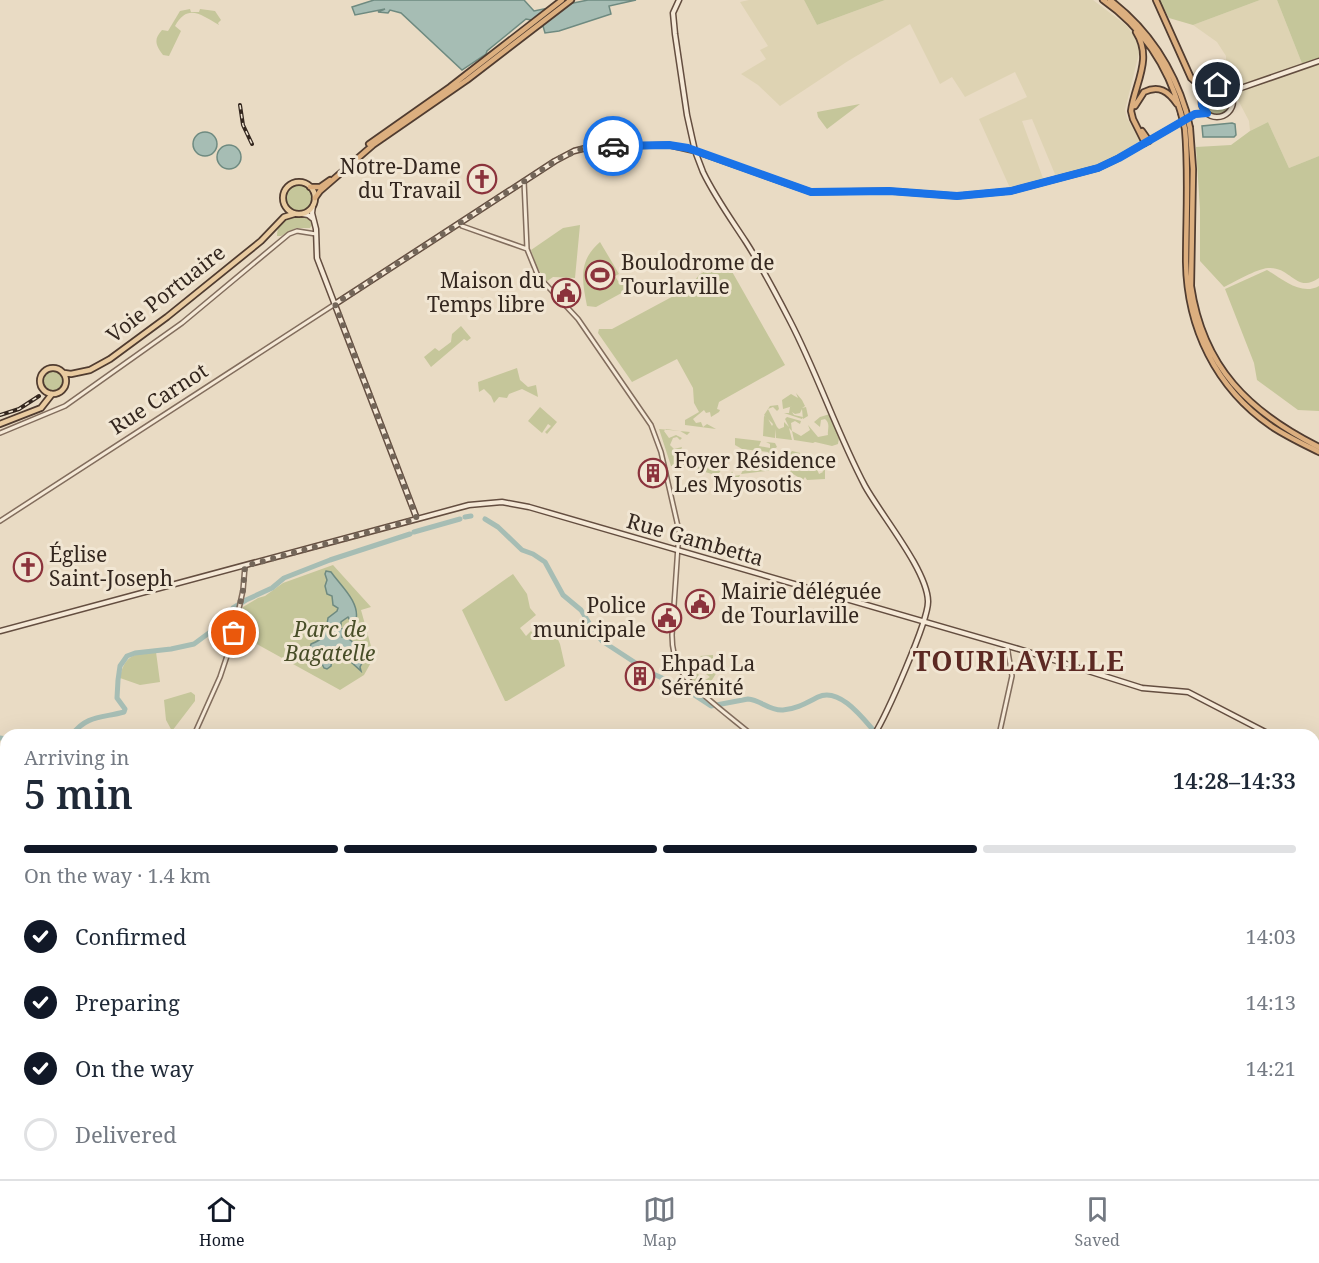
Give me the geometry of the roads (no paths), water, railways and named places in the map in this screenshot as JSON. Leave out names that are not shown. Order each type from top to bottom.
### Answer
[{"type":"highway","points":[[315,198],[373,145],[453,90],[562,0]]},
{"type":"highway","points":[[310,187],[318,187],[328,181],[380,136],[571,0]]},
{"type":"highway","points":[[1103,0],[1130,22],[1154,51],[1183,110]]},
{"type":"highway","points":[[1110,0],[1131,18],[1156,45],[1170,68],[1183,110],[1193,169],[1191,286],[1194,302],[1212,353],[1226,376],[1242,395],[1278,425],[1319,447]]},
{"type":"highway","points":[[1156,0],[1191,78],[1198,85],[1209,87]]},
{"type":"highway","points":[[1130,22],[1144,51],[1143,66],[1131,111],[1133,119],[1147,142]]},
{"type":"highway","points":[[1147,142],[1134,113],[1136,103],[1144,92],[1155,89],[1164,90],[1183,110]]},
{"type":"highway","points":[[1187,129],[1187,284],[1198,334],[1208,357],[1231,389],[1246,405],[1271,426],[1319,452]]},
{"type":"main road","points":[[679,0],[673,11],[673,24],[687,115],[695,151],[704,175],[760,265],[790,321],[865,485],[915,564],[928,598],[928,607],[923,621],[892,700],[877,729]]},
{"type":"main road","points":[[335,304],[564,156],[590,147],[669,145],[695,151],[786,184],[816,192],[889,191],[957,196],[1011,191],[1074,176],[1119,158],[1195,114],[1202,105],[1203,93],[1209,87],[1218,85],[1238,89],[1319,61]]},
{"type":"main road","points":[[1195,114],[1207,113],[1217,117],[1225,115],[1232,106],[1232,97],[1226,88]]},
{"type":"main road","points":[[1232,97],[1238,89]]},
{"type":"main road","points":[[1202,105],[1207,113]]},
{"type":"main road","points":[[313,219],[309,215],[294,214],[284,205],[283,195],[289,185],[299,182],[310,187],[315,198],[313,219],[316,254],[417,519]]},
{"type":"main road","name":"Voie Portuaire","points":[[279,222],[284,205]]},
{"type":"main road","points":[[302,214],[313,206]]},
{"type":"main road","name":"Voie Portuaire","points":[[63,373],[90,370],[110,359],[167,317],[261,241],[287,215],[294,214]]},
{"type":"main road","points":[[44,405],[45,392],[39,383],[43,372],[54,368],[63,373],[66,382]]},
{"type":"main road","points":[[45,392],[52,394],[62,391],[66,382],[90,370]]},
{"type":"main road","points":[[0,424],[39,409],[52,394]]},
{"type":"main road","name":"Rue Gambetta","points":[[0,631],[417,519],[475,504],[497,502],[529,507],[1022,650],[1142,688],[1188,692],[1259,729]]},
{"type":"street","points":[[524,181],[526,249],[540,280],[578,319],[654,431],[661,452],[680,538],[672,645],[680,670],[692,684],[745,729]]},
{"type":"street","points":[[460,223],[462,226],[526,249]]},
{"type":"street","points":[[0,433],[65,406],[182,323],[289,234],[297,231],[316,234]]},
{"type":"street","name":"Rue Carnot","points":[[0,521],[335,304]]},
{"type":"street","points":[[197,729],[220,677],[232,641],[242,598],[245,566]]},
{"type":"street","points":[[1000,729],[1012,676],[1007,646]]},
{"type":"waterway","points":[[465,517],[471,516]]},
{"type":"waterway","points":[[414,532],[460,519]]},
{"type":"waterway","points":[[485,519],[498,527],[522,550],[545,562],[563,595],[581,610],[594,631]]},
{"type":"waterway","points":[[77,729],[95,718],[124,712],[125,709],[117,698],[120,666],[127,656],[194,644],[221,624],[233,608],[272,588],[284,578],[330,560],[410,534]]},
{"type":"waterway","points":[[598,636],[602,641],[651,673],[682,687],[711,706],[748,699],[773,709],[783,710],[797,707],[818,697],[834,696],[849,705],[872,729]]},
{"type":"railway","points":[[240,105],[243,125],[252,144]]},
{"type":"railway","points":[[0,415],[19,409],[39,396]]},
{"type":"place","name":"Notre-Dame du Travail","points":[[482,179]]},
{"type":"place","name":"Boulodrome de Tourlaville","points":[[600,275]]},
{"type":"place","name":"Maison du Temps libre","points":[[566,293]]},
{"type":"place","name":"Foyer Résidence Les Myosotis","points":[[653,473]]},
{"type":"place","name":"Église Saint-Joseph","points":[[28,567]]},
{"type":"place","name":"Mairie déléguée de Tourlaville","points":[[700,604]]},
{"type":"place","name":"Police municipale","points":[[667,618]]},
{"type":"place","name":"Ehpad La Sérénité","points":[[640,676]]},
{"type":"district","name":"TOURLAVILLE","points":[[1019,662]]},
{"type":"park label","name":"Parc de Bagatelle","points":[[330,642]]}]
